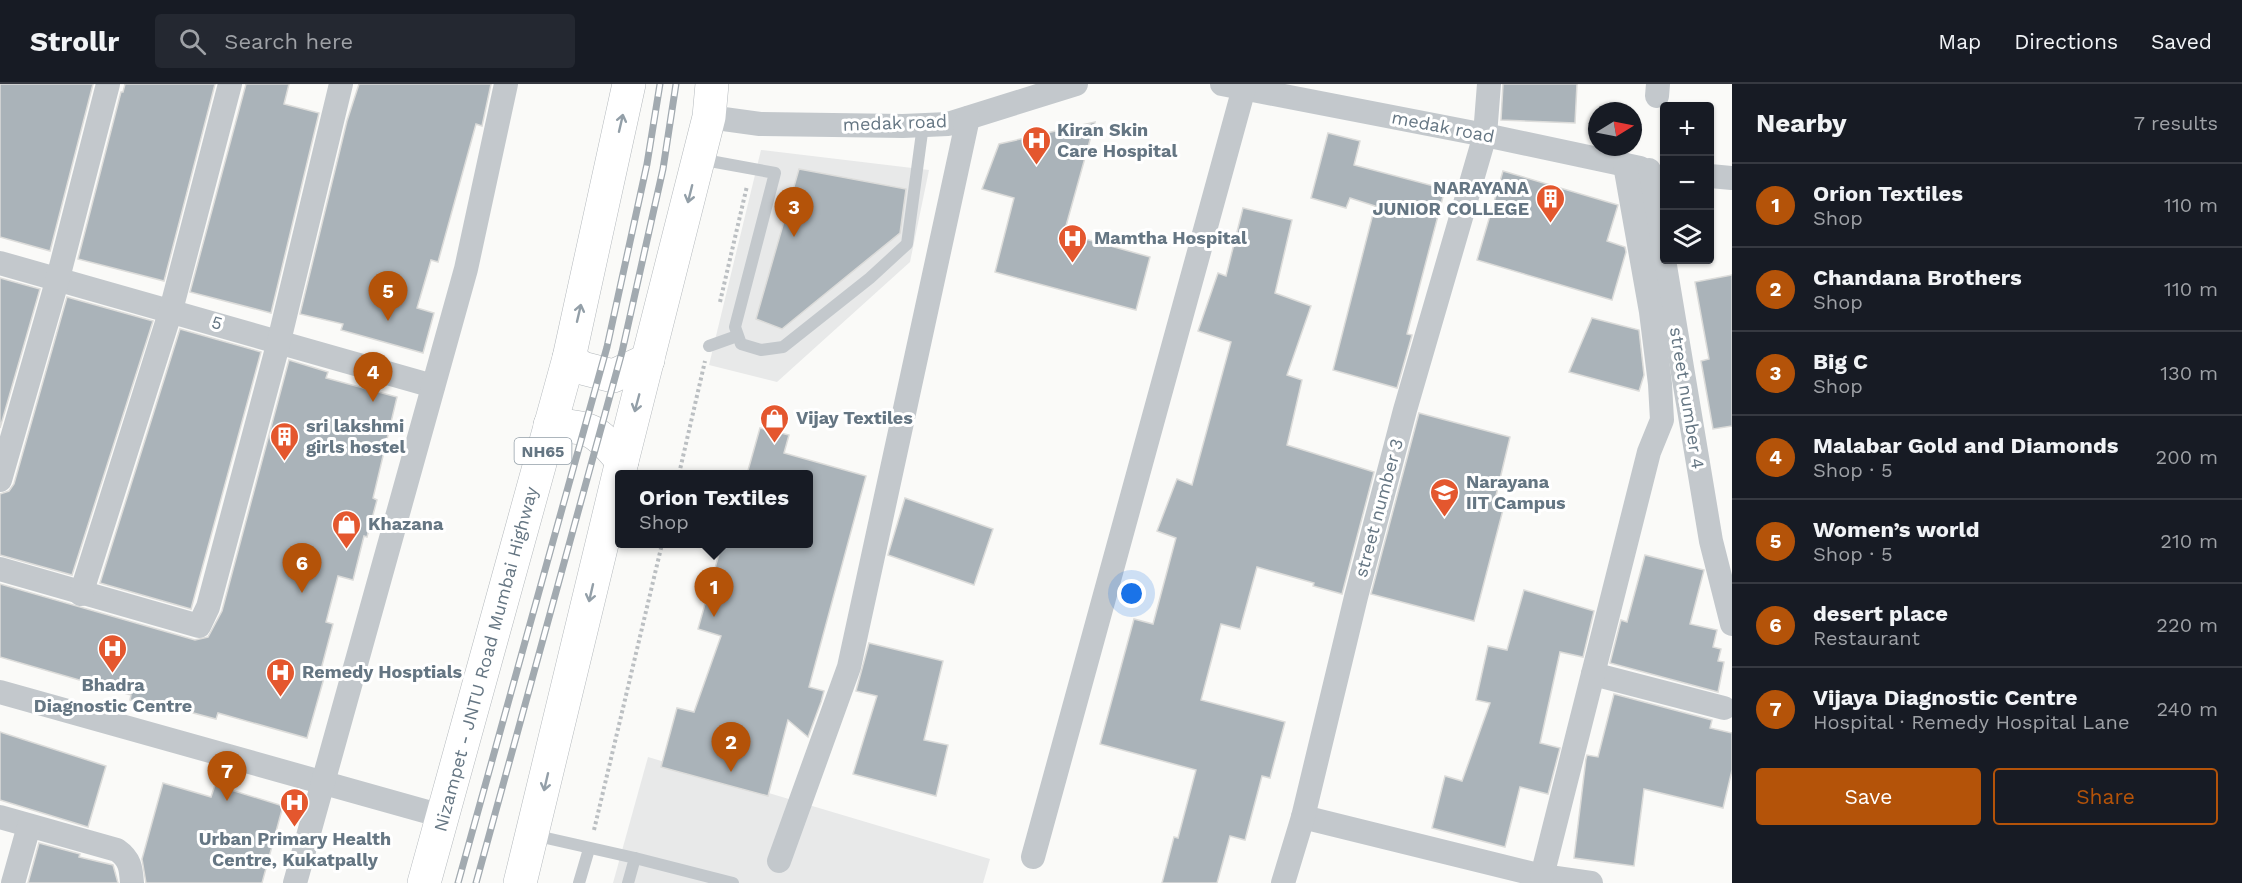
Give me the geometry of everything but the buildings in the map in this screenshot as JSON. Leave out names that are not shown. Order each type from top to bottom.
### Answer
[{"type":"highway","name":"Nizampet - JNTU Road Mumbai Highway","points":[[424,883],[569,358],[629,84]]},
{"type":"highway","points":[[620,470],[709,117],[711,84]]},
{"type":"highway","points":[[569,358],[582,368],[614,376],[648,360]]},
{"type":"highway","points":[[550,425],[573,426],[596,432],[622,461]]},
{"type":"highway","points":[[520,883],[615,490]]},
{"type":"street","points":[[0,480],[58,278],[108,84]]},
{"type":"street","points":[[81,594],[171,310],[230,84]]},
{"type":"street","points":[[0,569],[199,626],[208,607],[279,341],[341,84]]},
{"type":"street","points":[[295,883],[466,269],[506,84]]},
{"type":"street","name":"medak road","points":[[709,117],[747,124],[948,124],[1076,84]]},
{"type":"street","name":"street number 3","points":[[1283,883],[1303,817],[1356,597],[1405,410],[1485,135],[1489,84]]},
{"type":"street","points":[[1033,856],[1233,86]]},
{"type":"street","name":"medak road","points":[[1233,86],[1314,93],[1485,135],[1657,171]]},
{"type":"street","points":[[779,861],[849,667],[968,118]]},
{"type":"street","points":[[1542,876],[1649,452],[1662,420],[1651,312],[1625,165]]},
{"type":"street","name":"street number 4","points":[[1657,171],[1711,541],[1732,620]]},
{"type":"street","points":[[1714,176],[1732,178]]},
{"type":"street","name":"5","points":[[0,263],[433,386]]},
{"type":"street","points":[[1593,674],[1724,708]]},
{"type":"street","points":[[0,692],[442,816]]},
{"type":"street","points":[[0,817],[117,850],[126,857],[131,867],[132,883]]},
{"type":"street","points":[[1303,817],[1542,876],[1592,883]]},
{"type":"street","points":[[13,883],[29,826]]},
{"type":"lane","points":[[698,159],[775,173],[735,327],[741,344],[761,350],[783,347],[870,278],[907,244],[923,125]]},
{"type":"lane","points":[[709,346],[737,336]]},
{"type":"lane","points":[[533,835],[733,883]]},
{"type":"lane","points":[[579,883],[589,849]]},
{"type":"lane","points":[[628,883],[635,858]]},
{"type":"path","points":[[679,470],[751,168]]},
{"type":"path","points":[[589,849],[661,548]]},
{"type":"shaded area","points":[[761,150],[929,170],[910,262],[777,382],[709,365]]},
{"type":"shaded area","points":[[648,757],[990,859],[983,883],[613,883]]},
{"type":"railway","points":[[458,883],[607,347],[647,164],[660,84]]},
{"type":"railway","points":[[476,883],[622,352],[663,169],[676,84]]},
{"type":"place","name":"Kiran Skin Care Hospital","points":[[1036,166]]},
{"type":"place","name":"NARAYANA JUNIOR COLLEGE","points":[[1550,224]]},
{"type":"place","name":"Big C","points":[[794,237]]},
{"type":"place","name":"Mamtha Hospital","points":[[1073,264]]},
{"type":"place","name":"Women’s world","points":[[388,321]]},
{"type":"place","name":"Malabar Gold and Diamonds","points":[[373,402]]},
{"type":"place","name":"Vijay Textiles","points":[[775,444]]},
{"type":"place","name":"sri lakshmi girls hostel","points":[[285,462]]},
{"type":"place","name":"Narayana IIT Campus","points":[[1445,518]]},
{"type":"place","name":"Khazana","points":[[347,550]]},
{"type":"place","name":"desert place","points":[[302,593]]},
{"type":"place","name":"Orion Textiles","points":[[714,617]]},
{"type":"place","name":"Bhadra Diagnostic Centre","points":[[113,674]]},
{"type":"place","name":"Remedy Hosptials","points":[[281,698]]},
{"type":"place","name":"Chandana Brothers","points":[[731,772]]},
{"type":"place","name":"Vijaya Diagnostic Centre","points":[[227,801]]},
{"type":"place","name":"Urban Primary Health Centre, Kukatpally","points":[[295,828]]}]
